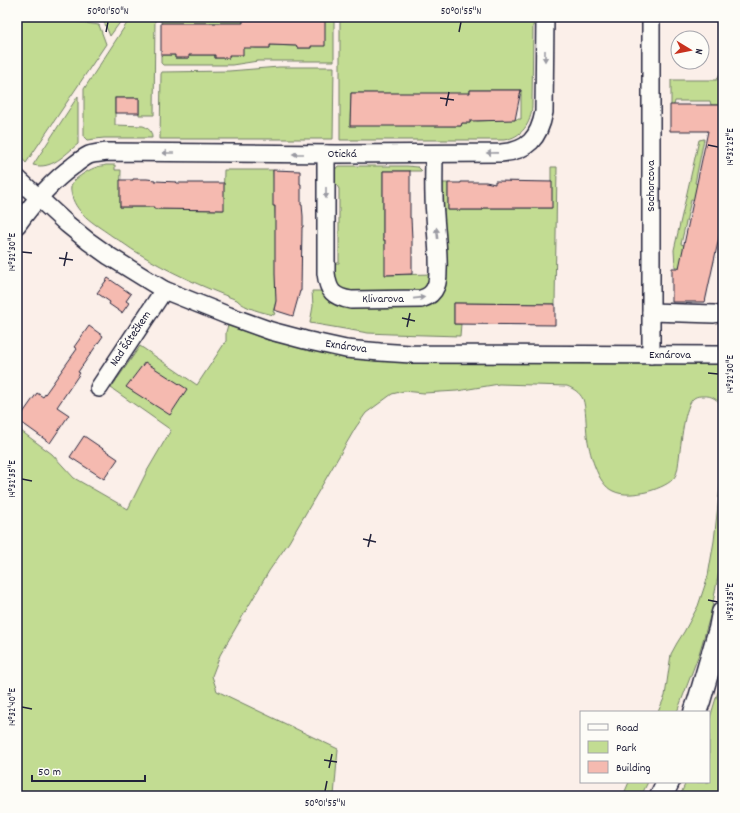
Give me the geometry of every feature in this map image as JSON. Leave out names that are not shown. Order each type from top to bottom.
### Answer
[{"type":"main road","points":[[695,711],[718,636],[723,613]]},
{"type":"main road","points":[[661,796],[668,783]]},
{"type":"street","name":"Otická","points":[[17,225],[38,198],[69,169],[90,155],[108,152],[434,154],[507,152],[523,147],[537,135],[542,121],[544,104],[545,17]]},
{"type":"street","name":"Sochorcova","points":[[651,17],[652,355]]},
{"type":"street","name":"Klivarova","points":[[326,154],[327,281],[335,295],[350,300],[421,299],[433,292],[438,280],[439,262],[434,203],[434,154]]},
{"type":"street","name":"Exnárova","points":[[17,178],[67,224],[88,241],[115,260],[164,290],[271,331],[305,340],[346,348],[411,354],[723,356]]},
{"type":"street","name":"Nad Šátečkem","points":[[98,388],[164,290]]},
{"type":"street","points":[[651,312],[714,314]]},
{"type":"green space","points":[[17,17],[46,17],[99,25],[106,44],[26,163],[17,153]]},
{"type":"green space","points":[[102,17],[124,17],[110,36]]},
{"type":"green space","points":[[131,17],[155,17],[154,115],[139,115],[139,98],[115,98],[115,125],[143,126],[150,130],[152,138],[104,138],[87,140],[84,137],[84,89]]},
{"type":"green space","points":[[161,17],[243,17],[243,23],[161,23]]},
{"type":"green space","points":[[325,17],[334,17],[334,61],[258,61],[232,65],[163,65],[161,63],[161,55],[175,55],[175,58],[189,58],[189,55],[215,55],[215,58],[229,58],[229,55],[243,45],[256,48],[270,48],[270,45],[311,48]]},
{"type":"green space","points":[[340,17],[537,17],[537,25],[533,25],[532,106],[530,118],[521,133],[504,140],[340,140]],"holes":[[[470,90],[521,90],[521,119],[477,121],[470,118],[470,123],[462,123],[461,126],[350,125],[351,93],[470,94]]]},
{"type":"green space","points":[[723,66],[723,95],[719,105],[711,105],[710,101],[675,101],[674,105],[671,106],[671,80],[717,80]]},
{"type":"green space","points":[[279,67],[334,67],[333,139],[160,139],[162,72],[229,71]]},
{"type":"green space","points":[[78,96],[78,144],[63,157],[52,163],[40,166],[33,165]]},
{"type":"green space","points":[[704,139],[695,183],[698,184],[694,200],[691,200],[681,244],[684,245],[683,254],[714,261],[712,268],[675,267],[674,250],[699,140]]},
{"type":"green space","points":[[115,165],[115,170],[121,170],[120,207],[154,207],[155,209],[223,210],[224,170],[273,170],[279,291],[273,312],[275,313],[274,315],[249,308],[237,300],[162,267],[131,249],[88,219],[78,209],[72,196],[71,187],[76,179],[86,172],[99,166]]},
{"type":"green space","points":[[338,166],[407,166],[418,167],[422,171],[383,171],[383,239],[385,240],[386,275],[434,274],[425,291],[358,293],[337,290],[332,263],[339,263],[339,189],[332,177]]},
{"type":"green space","points":[[551,167],[557,167],[555,304],[454,303],[454,324],[461,324],[460,336],[368,333],[310,323],[313,306],[312,291],[325,291],[420,305],[446,273],[446,244],[442,183],[448,183],[448,210],[483,210],[483,208],[551,208]]},
{"type":"green space","points":[[228,325],[268,340],[323,353],[375,361],[713,363],[723,367],[723,407],[717,400],[709,396],[694,398],[685,417],[678,469],[675,477],[668,483],[653,490],[625,494],[617,493],[607,487],[602,482],[598,474],[588,442],[584,402],[580,394],[572,388],[567,386],[499,384],[457,391],[424,393],[404,391],[392,394],[366,413],[356,427],[289,542],[269,571],[220,655],[212,676],[217,691],[338,749],[334,796],[107,796],[17,794],[17,428],[52,454],[74,478],[128,509],[147,471],[171,430],[111,388],[140,346],[197,385],[226,341]]},
{"type":"green space","points":[[723,460],[723,512],[719,571],[711,613],[699,654],[677,711],[658,711],[665,696],[671,654],[698,606],[708,576],[714,541]]},
{"type":"green space","points":[[723,675],[723,796],[680,796],[686,783],[710,783],[710,718]]},
{"type":"green space","points":[[629,783],[648,783],[641,796],[623,796]]},
{"type":"building","points":[[243,17],[325,17],[325,46],[297,48],[297,46],[270,45],[270,48],[243,48],[243,55],[229,55],[229,58],[215,58],[215,55],[189,55],[189,58],[175,58],[175,55],[161,55],[161,23],[243,23]]},
{"type":"building","points":[[470,90],[521,90],[515,120],[470,121],[470,123],[462,123],[461,126],[350,126],[351,93],[470,93]]},
{"type":"building","points":[[115,98],[139,98],[139,113],[115,113]]},
{"type":"building","points":[[670,105],[723,105],[723,219],[705,302],[672,302],[672,268],[679,268],[708,131],[670,131]]},
{"type":"building","points":[[273,170],[300,171],[301,205],[303,216],[301,291],[293,316],[274,310],[276,301]]},
{"type":"building","points":[[383,171],[410,171],[412,274],[385,275],[385,240],[383,240]]},
{"type":"building","points":[[133,179],[177,182],[176,183],[224,183],[224,210],[120,207],[120,180]]},
{"type":"building","points":[[495,181],[552,182],[552,208],[483,208],[483,210],[448,210],[448,183],[486,182],[495,184]]},
{"type":"building","points":[[108,278],[131,294],[126,301],[129,303],[122,313],[97,293]]},
{"type":"building","points":[[454,303],[555,304],[555,325],[454,324]]},
{"type":"building","points":[[89,326],[103,336],[78,372],[80,373],[57,407],[69,415],[50,443],[18,420],[37,393],[43,397],[77,349],[74,347]]},
{"type":"building","points":[[145,362],[187,389],[170,415],[126,387]]},
{"type":"building","points":[[84,436],[118,459],[104,479],[70,457]]}]
